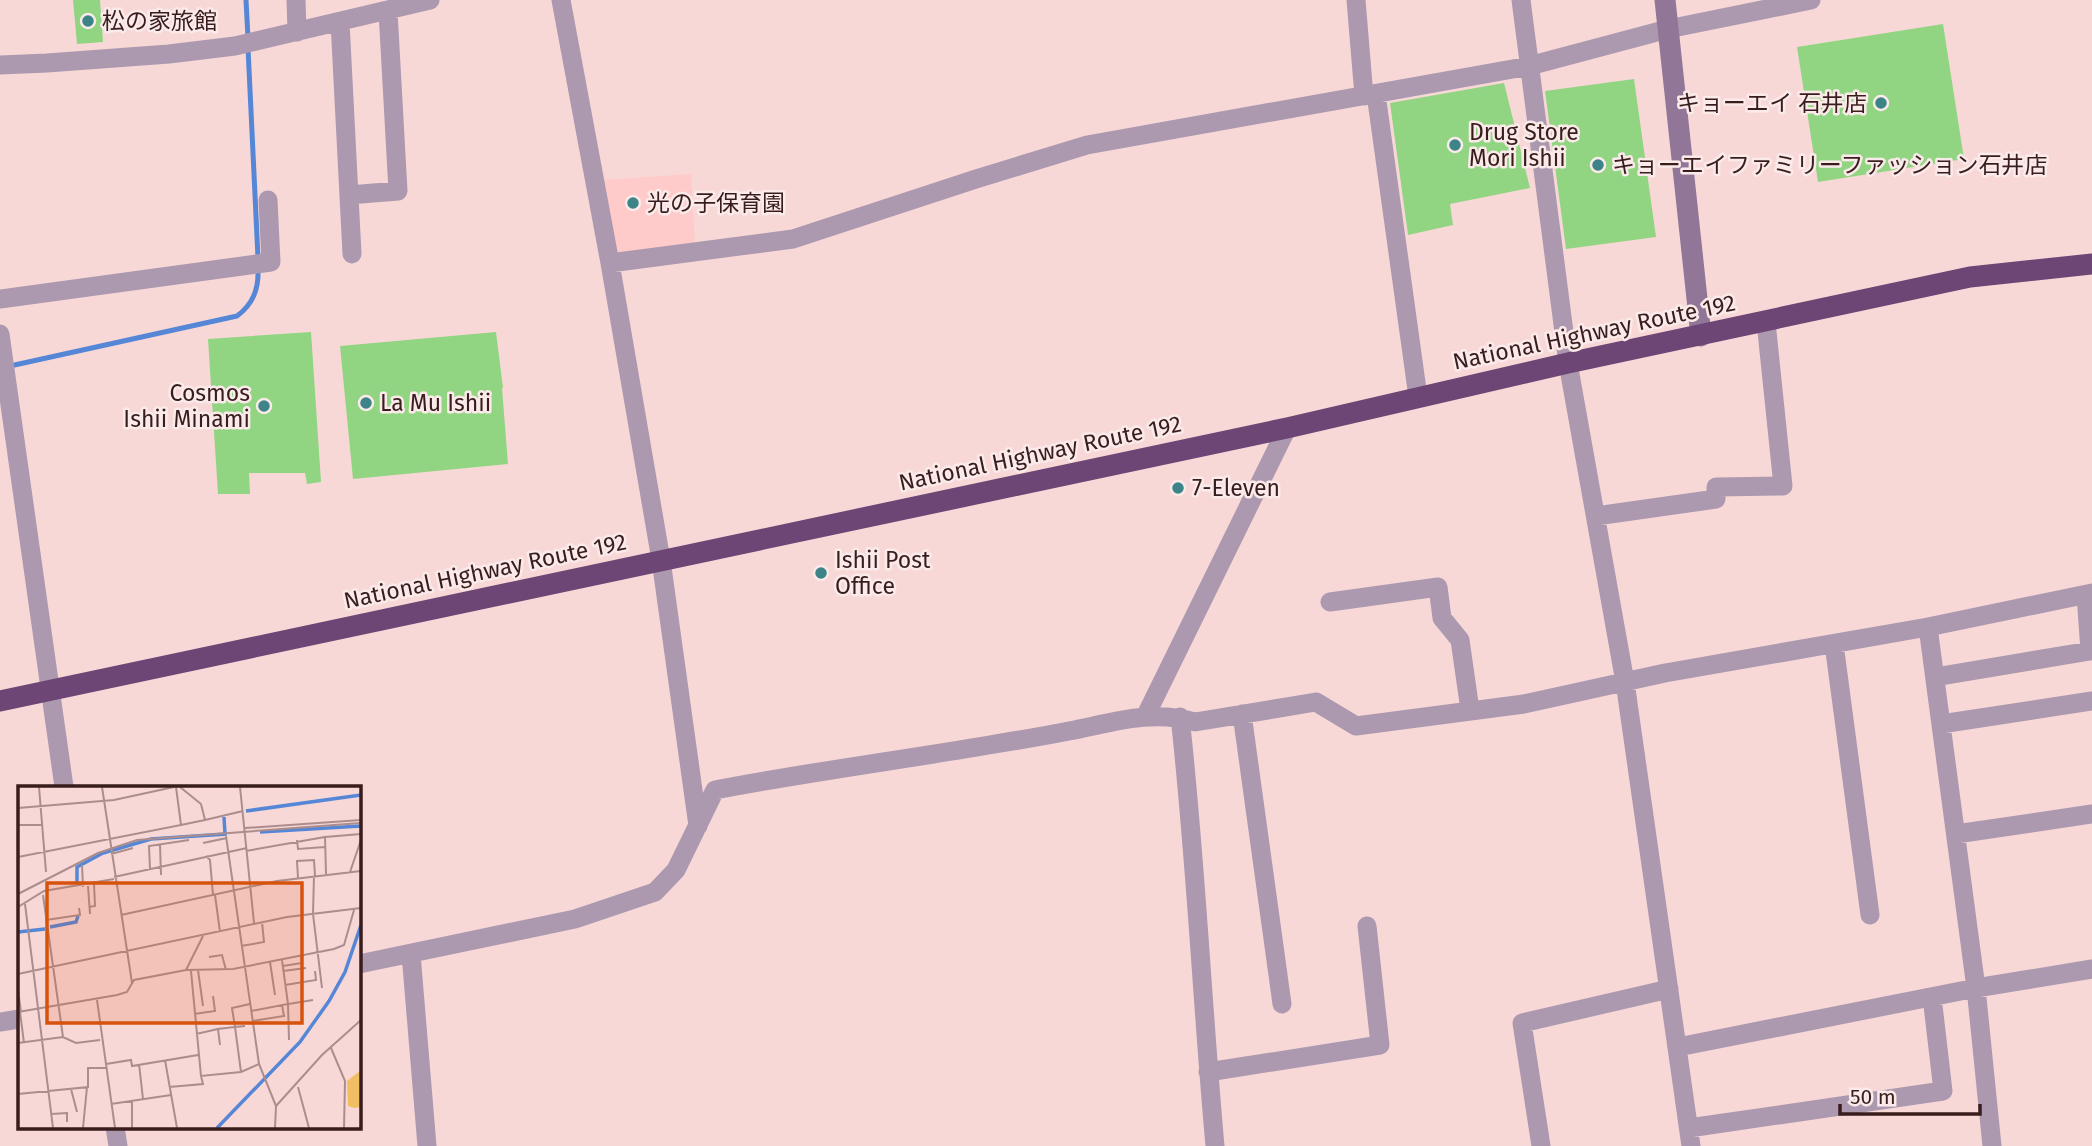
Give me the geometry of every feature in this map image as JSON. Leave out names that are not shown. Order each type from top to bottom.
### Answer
[{"type":"highway","name":"National Highway Route 192","points":[[0,701],[1287,428],[1568,363],[1970,277],[2092,264]]},
{"type":"street","points":[[296,0],[297,32]]},
{"type":"street","points":[[0,65],[169,54],[249,43],[340,22],[380,8],[430,0]]},
{"type":"street","points":[[561,0],[661,560],[698,826]]},
{"type":"street","points":[[1356,0],[1418,397]]},
{"type":"street","points":[[1521,0],[1568,363],[1625,682],[1690,1137],[1943,1091],[1932,997]]},
{"type":"street","points":[[1665,0],[1701,336]]},
{"type":"street","points":[[610,263],[793,240],[1087,145],[1529,66],[1668,29],[1811,0]]},
{"type":"street","points":[[349,195],[398,191],[380,8]]},
{"type":"street","points":[[340,22],[352,254]]},
{"type":"street","points":[[0,299],[271,262],[268,200]]},
{"type":"street","points":[[1596,516],[1716,499],[1716,487],[1783,486],[1766,321]]},
{"type":"street","points":[[0,334],[64,786]]},
{"type":"street","points":[[1146,715],[1287,428]]},
{"type":"street","points":[[1330,602],[1438,587],[1441,618],[1460,640],[1470,710]]},
{"type":"street","points":[[360,964],[575,919],[655,892],[676,870],[715,790],[1051,735],[1146,715],[1195,722],[1316,702],[1356,726],[1524,704],[1625,682],[1928,627],[2089,594],[2090,651],[1935,677]]},
{"type":"street","points":[[1928,627],[1976,988],[1992,1146]]},
{"type":"street","points":[[1834,644],[1870,915]]},
{"type":"street","points":[[1941,724],[2092,701]]},
{"type":"street","points":[[1242,714],[1282,1003]]},
{"type":"street","points":[[1180,718],[1189,798],[1215,1146]]},
{"type":"street","points":[[1956,834],[2092,814]]},
{"type":"street","points":[[1208,1072],[1380,1045],[1367,926]]},
{"type":"street","points":[[411,954],[427,1146]]},
{"type":"street","points":[[1678,1047],[1976,988],[2092,969]]},
{"type":"street","points":[[1541,1146],[1522,1024],[1669,989]]},
{"type":"street","points":[[0,1022],[18,1019]]},
{"type":"street","points":[[115,1128],[118,1146]]},
{"type":"shaded area","points":[[691,174],[695,246],[617,256],[603,180]]},
{"type":"building","name":"松の家旅館","points":[[73,0],[100,0],[103,42],[77,44]]},
{"type":"building","name":"キョーエイ 石井店","points":[[1943,24],[1964,159],[1818,182],[1797,47]]},
{"type":"building","name":"キョーエイファミリーファッション石井店","points":[[1634,79],[1656,237],[1566,249],[1545,91]]},
{"type":"building","name":"Drug Store Mori Ishii","points":[[1504,83],[1530,188],[1450,204],[1453,225],[1408,235],[1390,103]]},
{"type":"building","name":"Cosmos Ishii Minami","points":[[311,332],[321,482],[307,484],[305,473],[249,473],[250,494],[218,494],[208,339]]},
{"type":"building","name":"La Mu Ishii","points":[[496,332],[508,464],[353,479],[340,346]]},
{"type":"waterway","points":[[246,0],[248,38]]},
{"type":"waterway","points":[[248,48],[258,258]]},
{"type":"waterway","points":[[10,366],[237,316],[254,295],[258,268]]},
{"type":"place","name":"松の家旅館","points":[[88,21]]},
{"type":"place","name":"キョーエイ 石井店","points":[[1881,103]]},
{"type":"place","name":"Drug Store Mori Ishii","points":[[1455,145]]},
{"type":"place","name":"キョーエイファミリーファッション石井店","points":[[1598,165]]},
{"type":"place","name":"光の子保育園","points":[[633,203]]},
{"type":"place","name":"La Mu Ishii","points":[[366,403]]},
{"type":"place","name":"Cosmos Ishii Minami","points":[[264,406]]},
{"type":"place","name":"7-Eleven","points":[[1178,488]]},
{"type":"place","name":"Ishii Post Office","points":[[821,573]]}]
